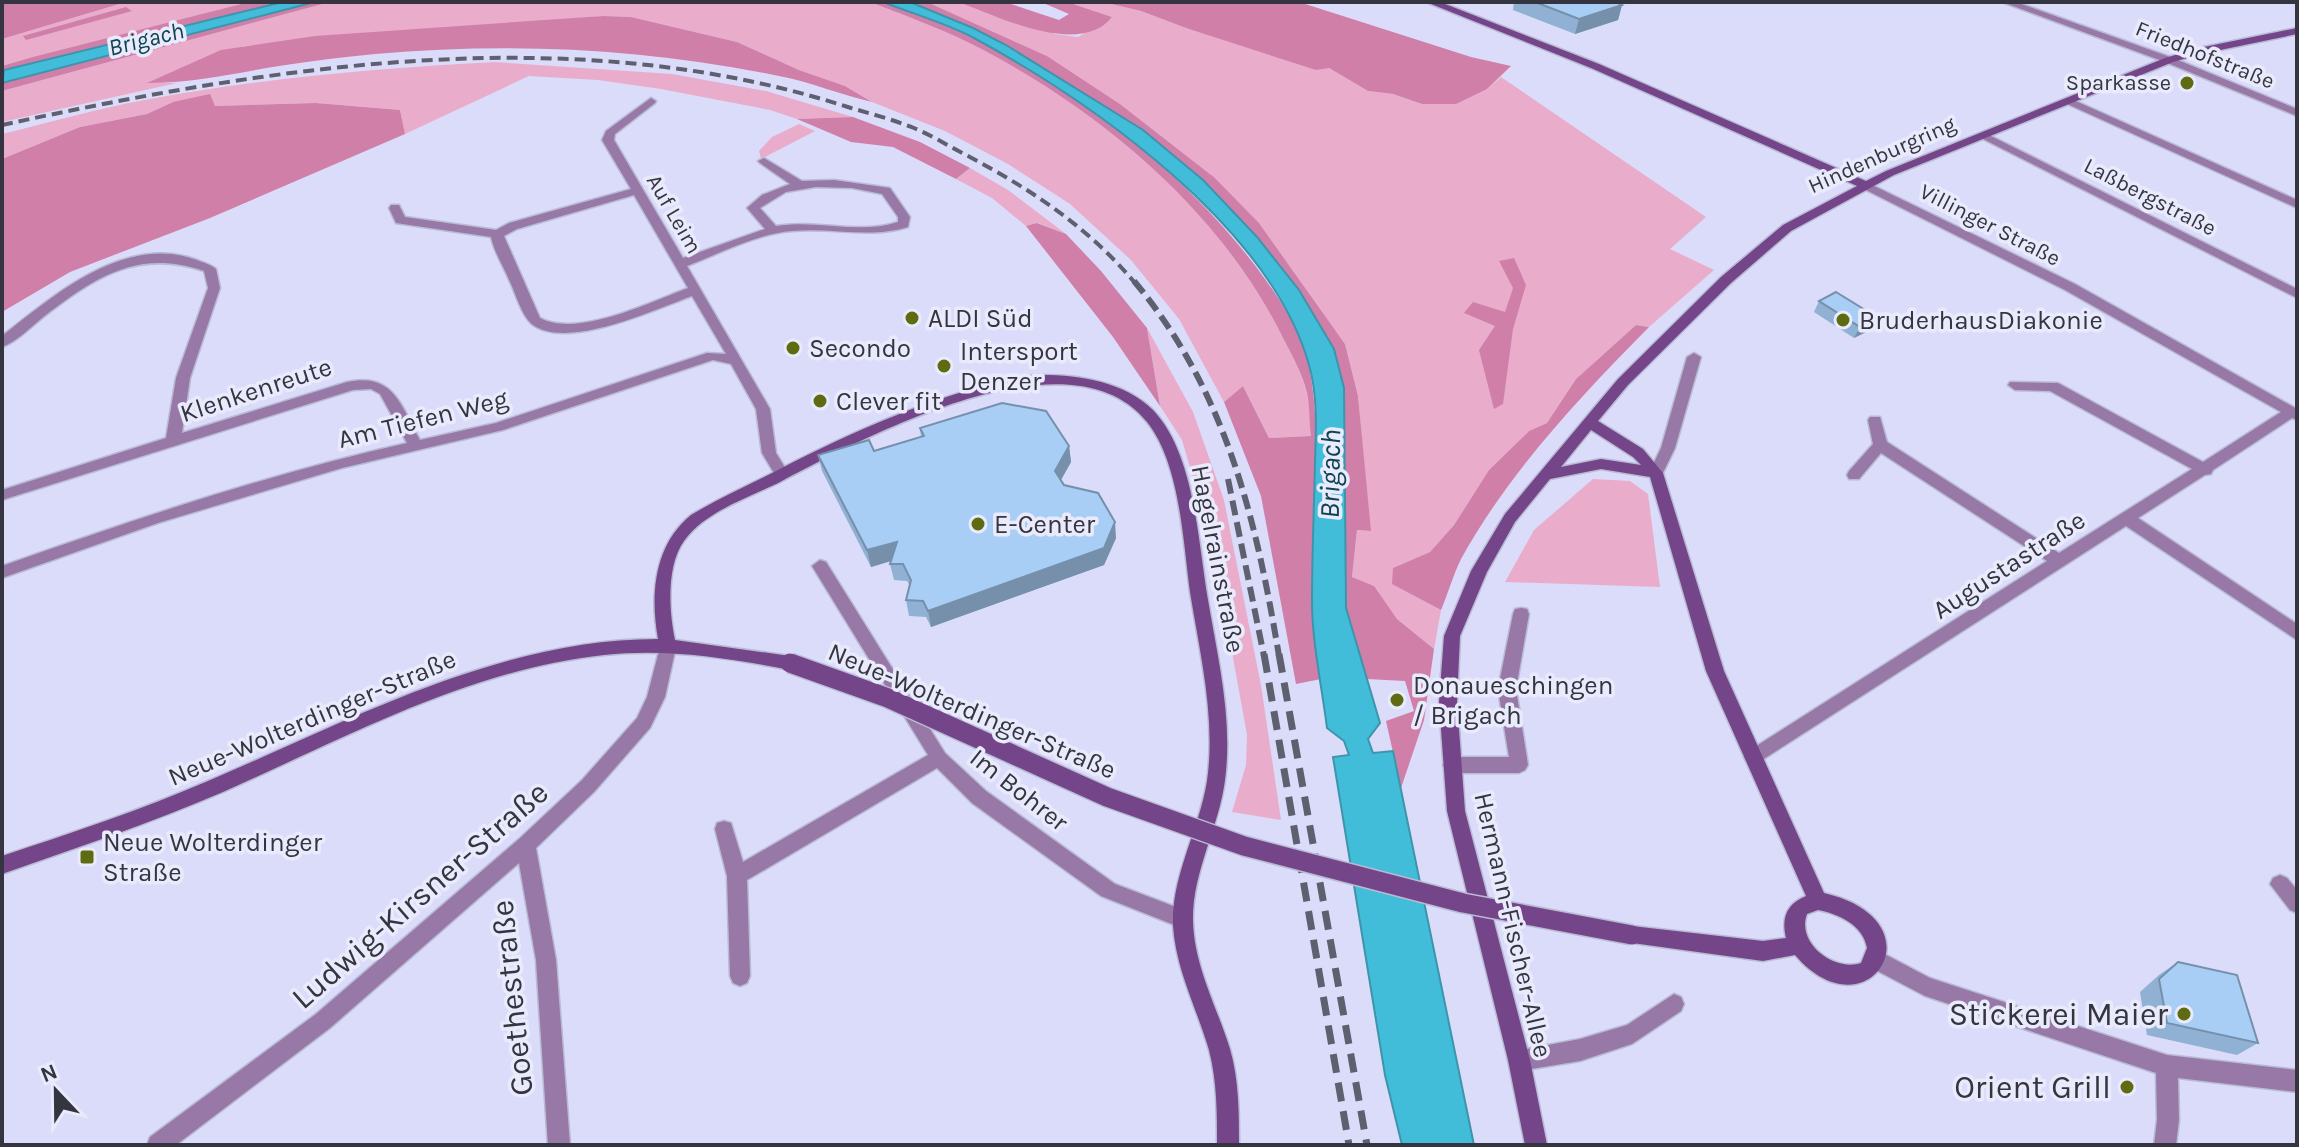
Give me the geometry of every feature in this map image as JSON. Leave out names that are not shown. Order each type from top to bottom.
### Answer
[{"type":"main road","name":"Villinger Straße","points":[[1431,2],[1595,66],[1864,185]]},
{"type":"main road","name":"Hindenburgring","points":[[1589,422],[1623,382],[1743,265],[1787,228],[1864,185],[2169,60],[2297,31]]},
{"type":"main road","name":"Hagelrainstraße","points":[[668,647],[664,635],[665,561],[673,543],[703,515],[782,474],[921,411],[1007,384],[1039,380],[1073,382],[1112,391],[1145,410],[1162,433],[1177,471],[1216,705],[1216,781],[1187,886],[1182,919],[1184,945],[1220,1052],[1228,1094],[1228,1145]]},
{"type":"main road","points":[[1589,422],[1638,453],[1656,473],[1715,671],[1818,901]]},
{"type":"main road","name":"Hermann-Fischer-Allee","points":[[1536,1145],[1519,1060],[1456,811],[1448,702],[1452,636],[1479,571],[1510,518],[1589,422]]},
{"type":"main road","points":[[1546,475],[1601,464],[1656,473]]},
{"type":"main road","name":"Neue-Wolterdinger-Straße","points":[[2,865],[162,809],[383,712],[492,672],[581,651],[668,647],[737,653],[790,663],[888,698],[1107,797],[1244,846],[1463,903],[1632,935],[1763,951],[1799,945]]},
{"type":"main road","points":[[1818,901],[1849,909],[1862,919],[1872,933],[1876,947],[1875,959],[1869,968],[1847,974],[1820,965],[1799,945],[1793,924],[1795,915],[1800,908],[1818,901]]},
{"type":"street","name":"Friedhofstraße","points":[[2007,2],[2169,60],[2297,113]]},
{"type":"street","name":"Auf Leim","points":[[651,101],[610,133],[608,140],[736,360]]},
{"type":"street","points":[[2069,101],[2297,204]]},
{"type":"street","name":"Laßbergstraße","points":[[1985,136],[2297,294]]},
{"type":"street","points":[[764,161],[799,184]]},
{"type":"street","points":[[680,264],[773,230],[795,227],[849,231],[893,229],[904,224],[904,217],[886,191],[811,182],[799,184],[753,208],[773,230]]},
{"type":"street","name":"Villinger Straße","points":[[1864,185],[2070,287],[2294,414]]},
{"type":"street","points":[[395,208],[400,220],[498,234],[513,226],[637,191]]},
{"type":"street","points":[[498,234],[497,239],[535,321],[547,329],[558,331],[585,327],[695,290]]},
{"type":"street","name":"Klenkenreute","points":[[2,343],[79,284],[122,264],[162,257],[188,258],[210,269],[214,288],[183,378],[173,443]]},
{"type":"street","name":"Am Tiefen Weg","points":[[2,572],[196,506],[341,463],[498,427],[687,362],[712,356],[736,360]]},
{"type":"street","points":[[1656,473],[1668,448],[1694,357]]},
{"type":"street","points":[[736,360],[763,409],[769,453],[782,474]]},
{"type":"street","name":"Klenkenreute","points":[[2,495],[352,385],[373,384],[385,391],[416,446]]},
{"type":"street","points":[[2015,385],[2053,386],[2206,470]]},
{"type":"street","name":"Augustastraße","points":[[1753,757],[2294,414]]},
{"type":"street","points":[[1875,420],[1880,445],[2059,561]]},
{"type":"street","points":[[1854,475],[1880,445]]},
{"type":"street","points":[[2126,518],[2297,633]]},
{"type":"street","name":"Im Bohrer","points":[[820,566],[939,758],[979,797],[1108,890],[1182,919]]},
{"type":"street","points":[[1452,765],[1519,765],[1507,689],[1521,614]]},
{"type":"street","name":"Ludwig-Kirsner-Straße","points":[[158,1145],[323,1021],[526,845],[588,786],[644,723],[656,697],[668,647]]},
{"type":"street","points":[[737,876],[939,758]]},
{"type":"street","points":[[724,829],[737,876],[740,976]]},
{"type":"street","name":"Goethestraße","points":[[526,845],[546,960],[559,1145]]},
{"type":"street","points":[[2280,884],[2297,904]]},
{"type":"street","points":[[1875,959],[1925,986],[2167,1066],[2297,1081]]},
{"type":"street","points":[[1519,1060],[1580,1050],[1632,1034],[1674,1004]]},
{"type":"street","points":[[2165,1145],[2167,1066]]},
{"type":"shaded area","points":[[2,2],[126,2],[2,39]]},
{"type":"shaded area","points":[[126,2],[249,2],[2,66],[2,39]]},
{"type":"shaded area","points":[[249,2],[283,2],[2,70],[2,66],[33,57]]},
{"type":"shaded area","points":[[315,2],[330,2],[2,91],[2,83],[7,81]]},
{"type":"shaded area","points":[[330,2],[870,2],[944,31],[987,52],[1076,107],[1118,138],[1194,210],[1228,250],[1258,293],[1290,351],[1307,394],[1311,436],[1269,438],[1243,386],[1224,402],[1179,319],[1131,260],[1070,204],[1008,164],[945,131],[737,42],[631,17],[603,16],[244,46],[150,83],[177,83],[2,122],[2,91]]},
{"type":"shaded area","points":[[870,2],[883,2],[963,33],[1015,61],[1095,113],[1170,173],[1204,206],[1280,300],[1303,346],[1314,399],[1316,457],[1312,601],[1321,679],[1296,684],[1261,496],[1224,402],[1243,386],[1269,438],[1311,436],[1303,379],[1258,293],[1228,250],[1194,210],[1118,138],[1032,78],[973,45]]},
{"type":"shaded area","points":[[910,2],[927,2],[1047,56],[1120,104],[1215,178],[1259,223],[1345,344],[1358,396],[1371,531],[1357,530],[1352,577],[1374,586],[1397,619],[1434,649],[1424,720],[1401,788],[1386,721],[1414,711],[1405,681],[1367,679],[1346,608],[1344,388],[1299,290],[1257,237],[1203,180],[1143,130],[1006,45]]},
{"type":"shaded area","points":[[927,2],[958,2],[1055,34],[1078,37],[1112,17],[1067,2],[1103,2],[1329,68],[1368,91],[1393,94],[1422,104],[1487,89],[1501,77],[1706,217],[1670,249],[1714,270],[1649,327],[1636,325],[1576,379],[1547,423],[1529,431],[1489,470],[1454,525],[1430,552],[1393,568],[1393,584],[1441,610],[1434,649],[1397,619],[1373,586],[1352,577],[1357,530],[1370,531],[1358,396],[1345,344],[1259,223],[1215,178],[1120,104],[1047,56]]},
{"type":"shaded area","points":[[958,2],[1005,2],[1059,20],[1069,14],[1041,2],[1067,2],[1112,17],[1098,29],[1080,34],[1059,34],[1016,24]]},
{"type":"shaded area","points":[[1103,2],[1299,2],[1471,57],[1511,66],[1487,89],[1456,104],[1422,104],[1393,94],[1368,91],[1329,68],[1316,70],[1141,11]]},
{"type":"shaded area","points":[[126,7],[132,11],[26,40],[23,36]]},
{"type":"shaded area","points":[[603,16],[631,17],[737,42],[799,70],[845,86],[872,102],[791,79],[678,59],[527,48],[375,54],[147,83],[221,50],[315,36]]},
{"type":"shaded area","points":[[495,62],[672,74],[766,91],[853,117],[797,119],[770,110],[661,89],[598,80],[529,76],[405,134],[400,110],[316,103],[215,106],[173,102],[147,114],[80,127],[2,159],[2,134],[131,103],[279,80]]},
{"type":"shaded area","points":[[210,94],[215,106],[316,103],[400,110],[405,134],[210,218],[70,272],[2,312],[2,159],[80,127],[147,114],[173,102]]},
{"type":"shaded area","points":[[853,117],[920,142],[970,168],[956,179],[893,147],[851,142],[797,119]]},
{"type":"shaded area","points":[[799,124],[815,131],[761,159],[759,151],[772,137]]},
{"type":"shaded area","points":[[970,168],[1008,190],[1066,234],[1038,223],[1026,226],[992,198],[956,179]]},
{"type":"shaded area","points":[[1037,223],[1066,234],[1147,328],[1160,406],[1113,337],[1026,226]]},
{"type":"shaded area","points":[[1514,258],[1526,285],[1513,329],[1503,404],[1494,409],[1479,350],[1495,326],[1464,313],[1473,302],[1505,312],[1513,288],[1499,261]]},
{"type":"shaded area","points":[[1636,325],[1649,327],[1572,408],[1501,496],[1461,559],[1441,610],[1392,584],[1393,568],[1430,552],[1454,525],[1489,470],[1529,431],[1547,423],[1576,379]]},
{"type":"shaded area","points":[[1147,328],[1193,412],[1224,500],[1261,685],[1281,820],[1232,812],[1246,765],[1247,735],[1212,542],[1182,440],[1160,406]]},
{"type":"shaded area","points":[[1593,479],[1630,481],[1648,494],[1660,587],[1505,582],[1534,530]]},
{"type":"water","name":"Brigach","points":[[283,2],[315,2],[2,83],[4,70]]},
{"type":"water","name":"Brigach","points":[[883,2],[910,2],[973,28],[1006,45],[1143,130],[1203,180],[1257,237],[1299,290],[1334,349],[1344,388],[1346,608],[1380,723],[1368,739],[1373,753],[1393,751],[1474,1145],[1402,1145],[1385,1075],[1333,757],[1349,755],[1344,741],[1327,728],[1312,617],[1314,389],[1309,365],[1289,314],[1258,265],[1218,218],[1172,174],[1123,134],[1072,97],[974,38]]},
{"type":"building","points":[[1535,2],[1616,2],[1622,5],[1579,19]]},
{"type":"building","points":[[1836,292],[1878,318],[1860,327],[1819,301]]},
{"type":"building","name":"E-Center","points":[[1002,403],[1046,411],[1069,446],[1055,471],[1064,485],[1098,493],[1115,522],[1104,548],[928,611],[923,601],[906,600],[911,580],[903,564],[890,564],[897,542],[867,550],[818,455],[869,440],[874,451],[924,436],[920,428]]},
{"type":"building","points":[[2178,962],[2237,975],[2258,1043],[2167,1023],[2159,979]]},
{"type":"railway","points":[[2,125],[213,84],[320,70],[427,60],[534,58],[641,64],[747,80],[914,128],[1037,196],[1098,244],[1135,283]]},
{"type":"railway","points":[[1134,281],[1166,323],[1192,367],[1232,458],[1260,555],[1279,656]]},
{"type":"railway","points":[[1228,479],[1264,656]]},
{"type":"railway","points":[[1264,654],[1349,1145]]},
{"type":"railway","points":[[1279,654],[1367,1145]]},
{"type":"place","name":"Sparkasse","points":[[2187,83]]},
{"type":"place","name":"ALDI Süd","points":[[912,318]]},
{"type":"place","name":"BruderhausDiakonie","points":[[1843,320]]},
{"type":"place","name":"Secondo","points":[[793,348]]},
{"type":"place","name":"Intersport Denzer","points":[[944,366]]},
{"type":"place","name":"Clever fit","points":[[820,401]]},
{"type":"place","name":"E-Center","points":[[978,524]]},
{"type":"place","name":"Donaueschingen / Brigach","points":[[1397,700]]},
{"type":"place","name":"Neue Wolterdinger Straße","points":[[87,857]]},
{"type":"place","name":"Stickerei Maier","points":[[2184,1014]]},
{"type":"place","name":"Orient Grill","points":[[2127,1087]]}]
